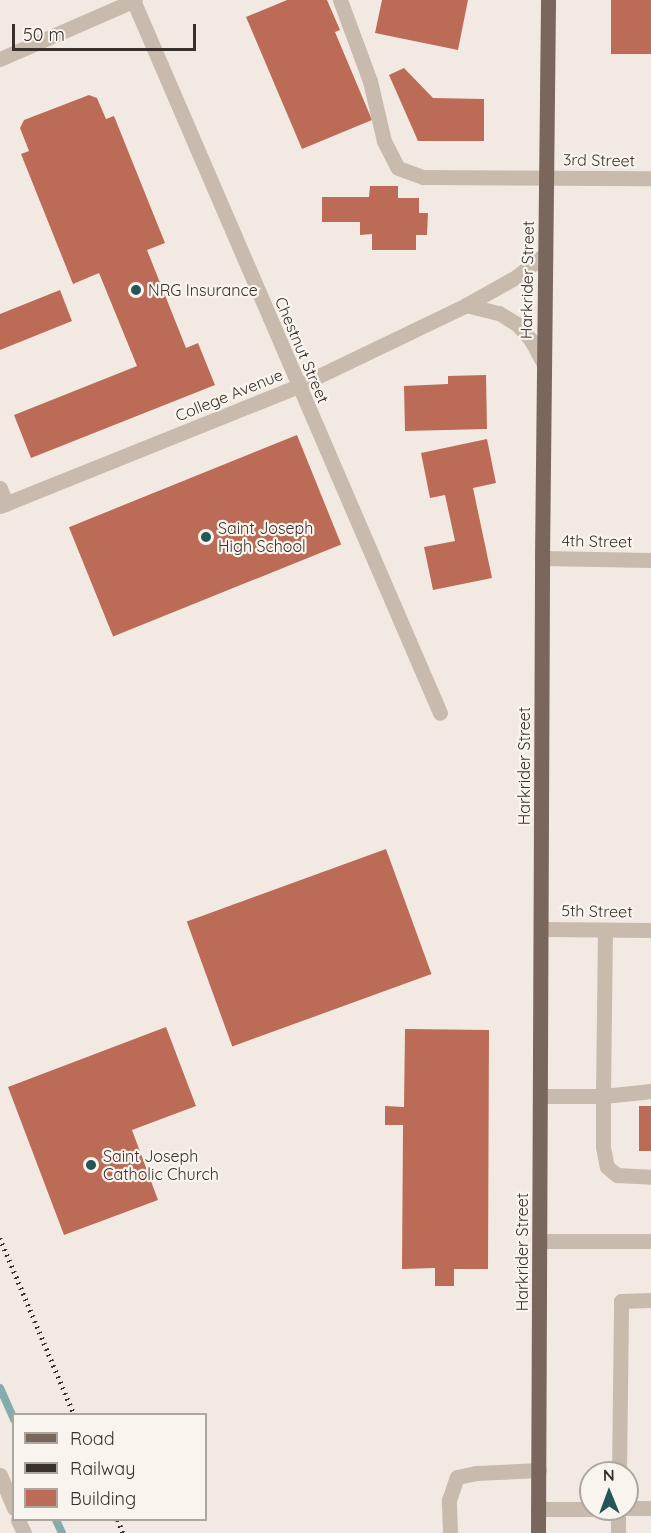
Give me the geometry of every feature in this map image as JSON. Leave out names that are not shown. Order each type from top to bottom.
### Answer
[{"type":"main road","name":"Harkrider Street","points":[[538,1533],[541,1241],[542,558],[548,0]]},
{"type":"street","points":[[0,59],[134,0]]},
{"type":"street","name":"Chestnut Street","points":[[134,0],[440,713]]},
{"type":"street","name":"3rd Street","points":[[340,0],[370,81],[384,141],[398,168],[423,177],[651,178]]},
{"type":"street","name":"College Avenue","points":[[3,505],[298,386],[466,304],[516,277],[545,254]]},
{"type":"street","points":[[466,304],[499,313],[518,325],[531,340],[544,364]]},
{"type":"street","points":[[0,488],[3,505]]},
{"type":"street","name":"4th Street","points":[[542,558],[651,560]]},
{"type":"street","name":"5th Street","points":[[542,929],[651,930]]},
{"type":"street","points":[[605,930],[603,1147],[607,1167],[617,1175],[651,1177]]},
{"type":"street","points":[[541,1096],[603,1096],[651,1091]]},
{"type":"street","points":[[541,1241],[651,1241]]},
{"type":"street","points":[[619,1461],[621,1301],[651,1300]]},
{"type":"street","points":[[450,1533],[449,1500],[457,1477],[476,1473],[539,1470]]},
{"type":"street","points":[[0,1475],[12,1503]]},
{"type":"street","points":[[538,1509],[579,1509]]},
{"type":"building","points":[[287,0],[327,0],[340,30],[335,32],[372,120],[302,149],[246,17]]},
{"type":"building","points":[[382,0],[468,0],[458,50],[375,33]]},
{"type":"building","points":[[611,0],[651,0],[651,54],[611,54]]},
{"type":"building","points":[[404,68],[433,98],[484,99],[484,141],[418,141],[389,75]]},
{"type":"building","points":[[89,95],[97,98],[106,119],[114,116],[165,243],[147,250],[186,348],[198,343],[215,385],[31,458],[14,415],[137,366],[99,273],[73,284],[21,154],[29,151],[20,128],[24,120]]},
{"type":"building","points":[[370,186],[398,186],[398,198],[419,198],[419,213],[428,213],[427,235],[416,235],[416,250],[372,250],[372,234],[360,235],[360,222],[322,222],[322,197],[369,197]]},
{"type":"building","points":[[60,290],[72,321],[0,350],[0,314]]},
{"type":"building","points":[[486,375],[487,429],[405,431],[404,386],[448,384],[448,376]]},
{"type":"building","points":[[297,435],[341,544],[113,637],[69,527]]},
{"type":"building","points":[[487,439],[496,483],[473,488],[492,578],[433,590],[424,547],[455,541],[445,495],[430,498],[421,453]]},
{"type":"building","points":[[386,849],[431,974],[232,1046],[187,922]]},
{"type":"building","name":"Saint Joseph Catholic Church","points":[[166,1027],[196,1106],[132,1130],[158,1200],[64,1235],[8,1087]]},
{"type":"building","points":[[405,1029],[489,1030],[488,1269],[454,1269],[454,1286],[435,1286],[435,1268],[402,1269],[403,1125],[385,1125],[385,1106],[404,1107]]},
{"type":"building","points":[[639,1106],[651,1106],[651,1151],[639,1151]]},
{"type":"waterway","points":[[0,1388],[12,1415]]},
{"type":"waterway","points":[[56,1521],[62,1533]]},
{"type":"railway","points":[[0,1238],[74,1413]]},
{"type":"railway","points":[[118,1521],[123,1533]]},
{"type":"place","name":"NRG Insurance","points":[[136,290]]},
{"type":"place","name":"Saint Joseph High School","points":[[206,537]]},
{"type":"place","name":"Saint Joseph Catholic Church","points":[[91,1165]]}]
